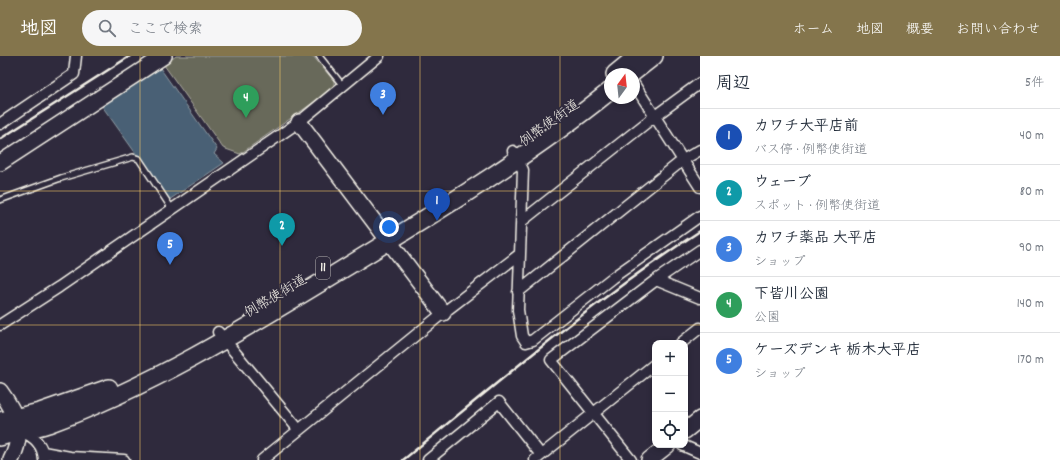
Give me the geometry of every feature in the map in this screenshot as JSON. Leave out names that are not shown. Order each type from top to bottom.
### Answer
[{"type":"main road","name":"例幣使街道","points":[[626,68],[637,56]]},
{"type":"main road","name":"例幣使街道","points":[[632,68],[654,56]]},
{"type":"main road","name":"例幣使街道","points":[[516,156],[569,111],[604,86]]},
{"type":"main road","name":"例幣使街道","points":[[12,423],[143,375],[221,336],[575,120],[604,96]]},
{"type":"main road","name":"11","points":[[0,436],[12,423]]},
{"type":"street","points":[[0,124],[74,74],[76,56]]},
{"type":"street","points":[[0,163],[164,56]]},
{"type":"street","points":[[0,325],[59,287],[299,122],[379,56]]},
{"type":"street","points":[[522,221],[655,116],[700,83]]},
{"type":"street","points":[[640,93],[700,187]]},
{"type":"street","points":[[299,122],[443,313]]},
{"type":"street","points":[[518,292],[683,160],[700,150]]},
{"type":"street","points":[[516,156],[523,170],[518,292],[522,336],[526,342],[534,340],[612,278],[700,216]]},
{"type":"street","points":[[631,460],[551,360],[656,280],[700,250]]},
{"type":"street","points":[[262,460],[443,313],[520,254]]},
{"type":"street","points":[[656,280],[700,298]]},
{"type":"street","points":[[685,340],[700,328]]},
{"type":"street","points":[[221,336],[299,430]]},
{"type":"street","points":[[428,460],[499,402],[538,458],[652,366]]},
{"type":"street","points":[[0,391],[12,423],[11,460]]},
{"type":"street","points":[[688,429],[700,419]]},
{"type":"street","points":[[12,423],[37,441],[43,456],[124,460]]},
{"type":"street","points":[[649,460],[664,448]]},
{"type":"street","points":[[688,448],[700,453]]},
{"type":"lane","points":[[319,56],[344,86]]},
{"type":"lane","points":[[0,200],[61,178],[133,157],[139,160],[172,208]]},
{"type":"green space","points":[[176,56],[313,56],[334,81],[334,88],[240,154],[223,148],[164,65]]},
{"type":"water","points":[[160,68],[217,149],[214,154],[224,163],[169,200],[102,106]]},
{"type":"railway","points":[[0,139],[130,56]]},
{"type":"railway","points":[[403,460],[548,341],[623,284],[700,231]]},
{"type":"place","name":"カワチ薬品 大平店","points":[[383,115]]},
{"type":"place","name":"下皆川公園","points":[[246,118]]},
{"type":"place","name":"カワチ大平店前","points":[[437,221]]},
{"type":"place","name":"ウェーブ","points":[[282,246]]},
{"type":"place","name":"ケーズデンキ 栃木大平店","points":[[170,265]]}]
